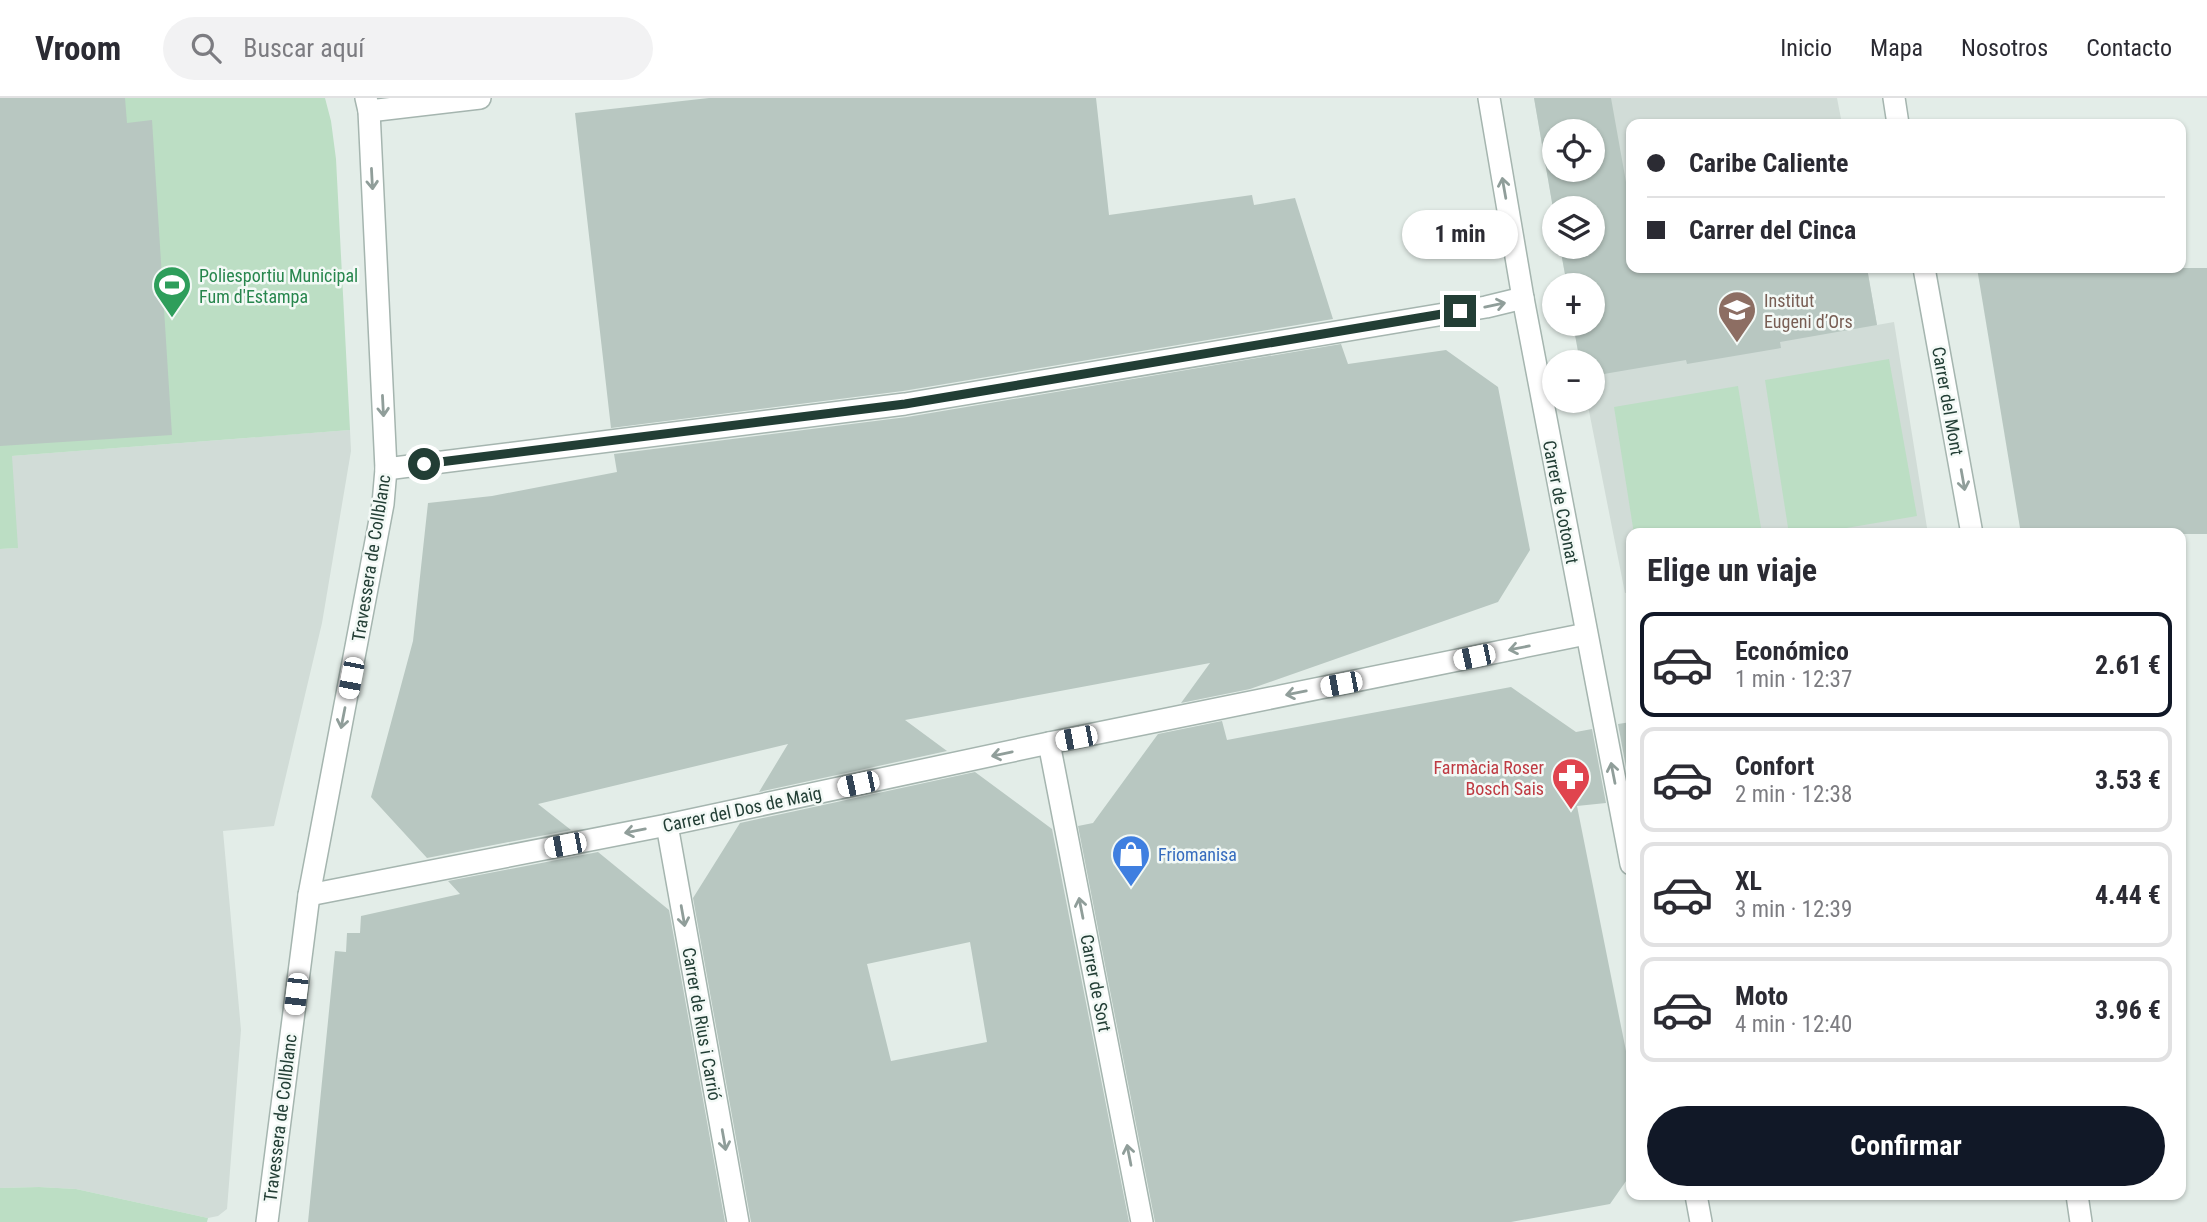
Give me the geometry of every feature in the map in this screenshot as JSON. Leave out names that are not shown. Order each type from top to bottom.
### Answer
[{"type":"street","points":[[368,104],[480,98]]},
{"type":"street","name":"Carrer de Cotonat","points":[[1489,98],[1523,298],[1626,838]]},
{"type":"street","points":[[1894,98],[1897,119]]},
{"type":"street","name":"Travessera de Collblanc","points":[[267,1222],[309,895],[383,504],[386,469],[368,104]]},
{"type":"street","name":"Carrer del Mont","points":[[1925,273],[1971,528]]},
{"type":"street","points":[[386,469],[905,404],[1486,307],[1523,298]]},
{"type":"street","name":"Carrer del Dos de Maig","points":[[309,895],[667,825],[1049,743],[1586,634]]},
{"type":"street","name":"Carrer de Sort","points":[[1049,743],[1142,1222]]},
{"type":"street","name":"Carrer de Rius i Carrió","points":[[667,825],[738,1222]]},
{"type":"street","points":[[1697,1200],[1701,1222]]},
{"type":"street","points":[[2078,1200],[2081,1222]]},
{"type":"shaded area","name":"Institut Eugeni d’Ors","points":[[1534,98],[1837,98],[1841,119],[1626,119],[1626,273],[1868,273],[1877,325],[1894,322],[1927,528],[1626,528],[1625,593],[1589,413],[1605,413],[1605,350],[1578,350],[1575,336],[1605,336],[1605,273],[1565,273],[1562,259],[1605,259],[1605,196],[1551,196],[1548,182],[1605,182],[1605,119],[1542,119],[1542,144]]},
{"type":"shaded area","points":[[350,430],[351,451],[322,623],[274,826],[223,831],[241,1030],[227,1209],[218,1216],[208,1218],[76,1189],[0,1188],[0,549],[17,548],[11,456]]},
{"type":"green space","name":"Poliesportiu Municipal Fum d'Estampa","points":[[0,98],[325,98],[336,159],[350,430],[12,456],[18,548],[0,549]]},
{"type":"green space","points":[[1889,359],[1917,516],[1846,528],[1788,528],[1765,380]]},
{"type":"green space","points":[[1738,386],[1761,528],[1633,528],[1614,407]]},
{"type":"green space","points":[[0,1188],[76,1189],[208,1218],[207,1222],[0,1222]]},
{"type":"building","points":[[0,98],[125,98],[127,123],[152,120],[172,435],[0,446]]},
{"type":"building","points":[[709,98],[1096,98],[1109,215],[1252,195],[1254,205],[1295,198],[1333,319],[903,391],[611,428],[575,113]]},
{"type":"building","points":[[1534,98],[1611,98],[1626,182],[1626,273],[1868,273],[1877,325],[1780,342],[1781,348],[1687,364],[1686,360],[1605,374],[1605,350],[1578,350],[1575,336],[1605,336],[1605,273],[1565,273],[1562,259],[1605,259],[1605,196],[1551,196],[1548,182],[1605,182],[1605,119],[1542,119],[1542,144]]},
{"type":"building","points":[[2186,268],[2207,268],[2207,534],[2186,534],[2186,528],[2020,528],[1978,273],[2186,273]]},
{"type":"building","points":[[1341,344],[1348,364],[1446,350],[1498,387],[1530,550],[1498,602],[1250,689],[1181,703],[1210,663],[905,720],[947,751],[759,792],[788,744],[538,804],[571,830],[427,858],[371,797],[413,641],[428,503],[492,496],[617,472],[614,454],[907,417]]},
{"type":"building","points":[[1511,687],[1576,732],[1592,729],[1606,803],[1577,806],[1626,1051],[1626,1181],[1610,1204],[1511,1222],[1155,1222],[1078,826],[1093,823],[1158,734],[1222,721],[1227,740]]},
{"type":"building","points":[[1626,723],[1626,767],[1618,724]]},
{"type":"building","points":[[975,772],[1052,829],[1129,1222],[751,1222],[693,898],[740,823]],"holes":[[[970,942],[987,1042],[891,1061],[867,964]]]},
{"type":"building","points":[[598,852],[669,910],[725,1222],[308,1222],[335,951],[346,952],[347,933],[360,933],[361,916],[460,894],[448,881]]},
{"type":"place","name":"Poliesportiu Municipal Fum d'Estampa","points":[[172,319]]},
{"type":"place","name":"Institut Eugeni d’Ors","points":[[1737,344]]},
{"type":"place","name":"Farmàcia Roser Bosch Sais","points":[[1571,811]]},
{"type":"place","name":"Friomanisa","points":[[1131,888]]},
{"type":"route","points":[[424,464],[905,404],[1460,311]]}]
